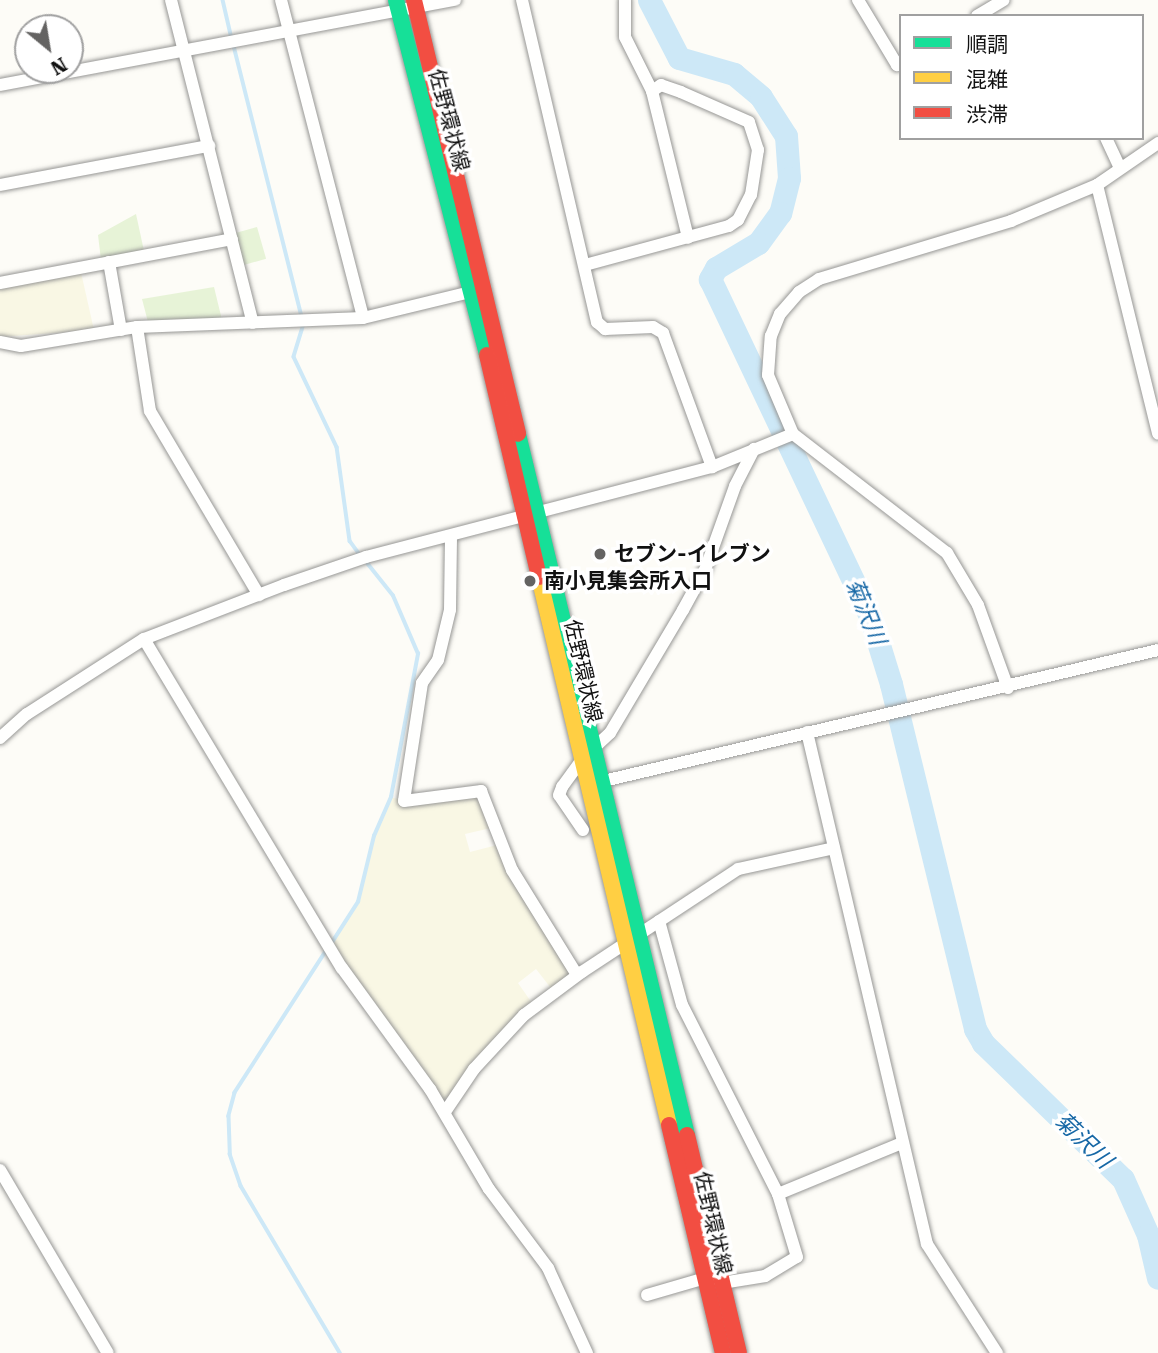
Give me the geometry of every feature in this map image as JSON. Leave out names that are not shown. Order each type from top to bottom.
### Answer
[{"type":"main road","name":"佐野環状線","points":[[415,4],[533,516],[596,745],[738,1353]]},
{"type":"main road","name":"佐野環状線","points":[[397,6],[479,290]]},
{"type":"main road","name":"佐野環状線","points":[[533,516],[582,759],[723,1353]]},
{"type":"street","points":[[171,0],[253,323]]},
{"type":"street","points":[[281,0],[363,318]]},
{"type":"street","points":[[0,85],[289,31],[397,6],[455,0]]},
{"type":"street","points":[[522,0],[600,327],[653,327],[663,333],[712,467]]},
{"type":"street","points":[[625,0],[625,37],[652,91],[688,238]]},
{"type":"street","points":[[858,0],[897,65],[899,64]]},
{"type":"street","points":[[980,14],[1003,0]]},
{"type":"street","points":[[585,265],[688,238],[738,220],[751,195],[758,150],[749,122],[661,85],[652,91]]},
{"type":"street","points":[[1106,140],[1120,168]]},
{"type":"street","points":[[1008,688],[978,605],[947,553],[793,434],[773,396],[768,353],[780,314],[799,292],[819,279],[1011,221],[1097,185],[1158,143]]},
{"type":"street","points":[[0,185],[209,146]]},
{"type":"street","points":[[1097,185],[1158,434]]},
{"type":"street","points":[[0,283],[232,239]]},
{"type":"street","points":[[109,262],[121,330]]},
{"type":"street","points":[[0,342],[21,346],[138,327],[363,318],[479,290]]},
{"type":"street","points":[[138,327],[150,411],[258,595]]},
{"type":"street","points":[[0,738],[27,714],[144,639],[258,595],[366,557],[451,538],[712,467],[793,434]]},
{"type":"street","points":[[583,830],[559,795],[582,759],[610,733],[705,570],[735,486],[754,449]]},
{"type":"street","points":[[451,538],[450,610],[438,660],[422,683],[404,801],[481,791],[512,870],[577,975]]},
{"type":"street","points":[[144,639],[342,968],[444,1112],[489,1189],[548,1268],[587,1353]]},
{"type":"street","points":[[588,785],[807,732],[1008,688],[1158,650]]},
{"type":"street","points":[[807,732],[927,1244],[997,1353]]},
{"type":"street","points":[[444,1112],[474,1069],[524,1015],[577,975],[738,869],[834,848]]},
{"type":"street","points":[[647,1295],[705,1278],[722,1283],[765,1276],[797,1257],[778,1194],[681,1005],[659,921]]},
{"type":"street","points":[[778,1194],[902,1143]]},
{"type":"street","points":[[0,1170],[108,1353]]},
{"type":"shaded area","points":[[80,268],[94,330],[0,337],[0,290],[20,279]]},
{"type":"shaded area","points":[[481,791],[491,828],[465,834],[470,852],[501,844],[577,975],[554,992],[536,969],[518,983],[532,1003],[460,1090],[438,1102],[330,949],[358,902],[374,836],[391,797],[404,801]]},
{"type":"green space","points":[[136,214],[144,251],[101,260],[98,235]]},
{"type":"green space","points":[[257,227],[266,259],[243,265],[234,234]]},
{"type":"green space","points":[[214,287],[222,320],[148,322],[142,299]]},
{"type":"waterway","points":[[223,0],[232,39]]},
{"type":"waterway","name":"菊沢川","points":[[649,0],[679,58],[734,74],[761,97],[786,136],[789,178],[780,213],[758,243],[716,268],[710,279],[870,616],[891,684],[975,1029],[983,1043],[1123,1179],[1148,1235],[1158,1278]]},
{"type":"waterway","points":[[234,46],[302,317]]},
{"type":"waterway","points":[[304,324],[294,357],[337,447],[350,541],[361,556]]},
{"type":"waterway","points":[[331,944],[358,902],[374,836],[391,797],[418,654],[393,596],[366,562]]},
{"type":"waterway","points":[[327,950],[235,1093],[229,1116],[230,1154],[241,1186],[340,1353]]},
{"type":"traffic: fast","points":[[396,0],[487,355]]},
{"type":"traffic: fast","points":[[518,434],[687,1135]]},
{"type":"traffic: slow","points":[[539,577],[669,1125]]},
{"type":"traffic: jam","points":[[414,0],[518,434]]},
{"type":"traffic: jam","points":[[487,355],[539,577]]},
{"type":"traffic: jam","points":[[669,1125],[723,1353]]},
{"type":"traffic: jam","points":[[687,1135],[739,1353]]},
{"type":"place","name":"セブン-イレブン","points":[[600,554]]},
{"type":"place","name":"南小見集会所入口","points":[[530,581]]}]
